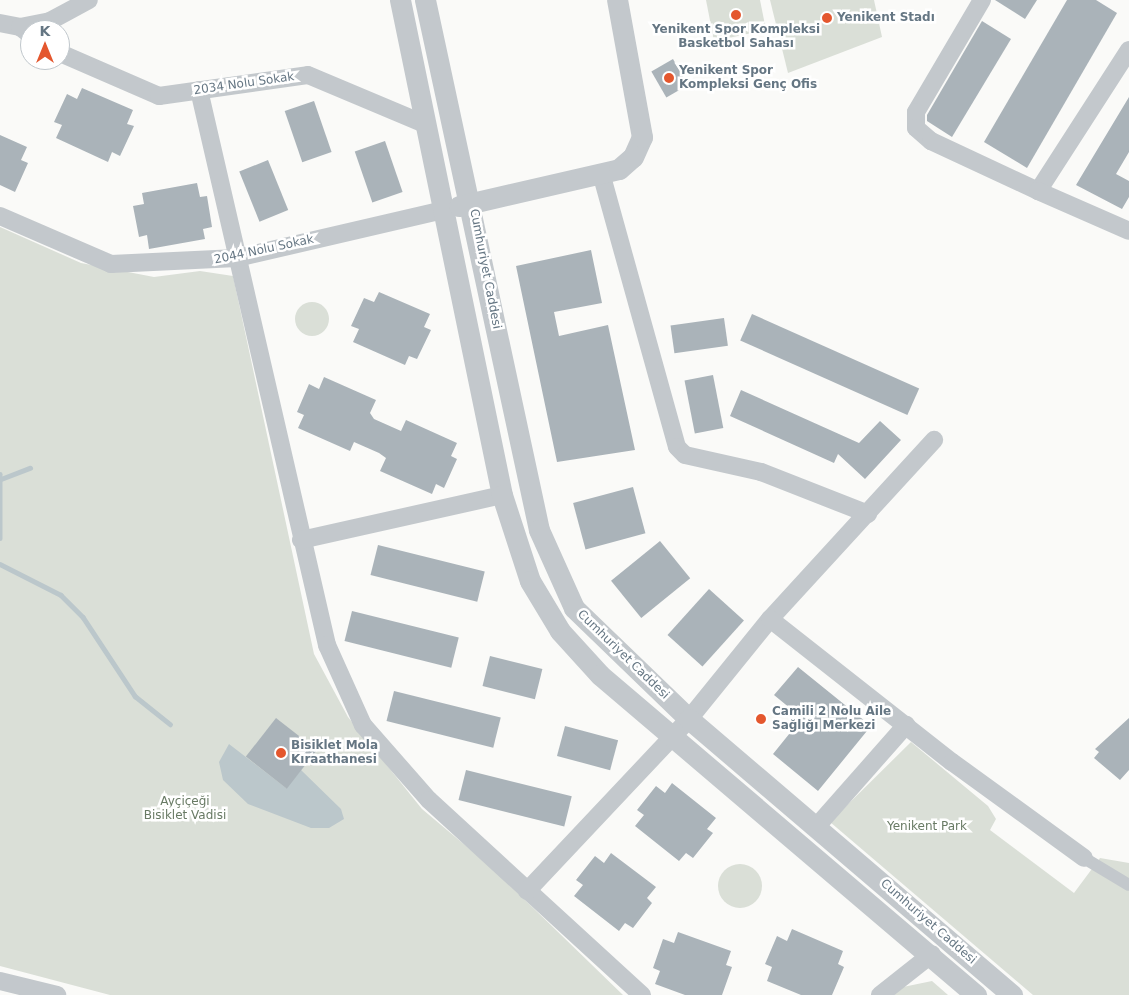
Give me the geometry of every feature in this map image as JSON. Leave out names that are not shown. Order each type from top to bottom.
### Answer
[{"type":"street","points":[[52,20],[89,0]]},
{"type":"street","name":"Cumhuriyet Caddesi","points":[[400,0],[502,495],[530,581],[560,631],[600,675],[671,738],[932,954],[976,995]]},
{"type":"street","name":"Cumhuriyet Caddesi","points":[[425,0],[471,202],[529,486],[552,563],[574,608],[689,719],[817,826],[1012,995]]},
{"type":"street","points":[[444,210],[471,202],[619,169],[633,157],[642,137],[617,0]]},
{"type":"street","points":[[982,0],[916,112],[916,128],[931,141],[1129,232]]},
{"type":"street","points":[[0,23],[20,29]]},
{"type":"street","points":[[1038,191],[1129,50]]},
{"type":"street","name":"2034 Nolu Sokak","points":[[70,57],[159,96],[308,75],[427,125]]},
{"type":"street","points":[[199,90],[301,540],[327,645],[363,725],[429,800],[642,995]]},
{"type":"street","points":[[601,173],[677,447],[685,455],[761,472],[868,514]]},
{"type":"street","name":"2044 Nolu Sokak","points":[[0,216],[111,264],[237,258],[444,210]]},
{"type":"street","points":[[527,891],[689,719],[770,619],[934,440]]},
{"type":"street","points":[[301,540],[502,495]]},
{"type":"street","points":[[770,619],[1084,858],[1129,885]]},
{"type":"street","points":[[817,826],[906,724]]},
{"type":"street","points":[[880,995],[932,954]]},
{"type":"street","points":[[0,980],[57,995]]},
{"type":"green space","name":"Yenikent Spor Kompleksi Basketbol Sahası","points":[[706,0],[760,0],[766,30],[714,41]]},
{"type":"green space","name":"Yenikent Stadı","points":[[770,0],[874,0],[882,37],[788,73]]},
{"type":"green space","name":"Ayçiçeği Bisiklet Vadisi","points":[[0,227],[81,263],[154,277],[200,271],[233,276],[314,654],[348,717],[422,809],[491,867],[623,995],[110,995],[0,966]]},
{"type":"green space","points":[[312,302],[319,303],[324,307],[328,312],[328,326],[324,331],[319,335],[312,336],[305,335],[300,331],[296,326],[295,319],[296,312],[300,307],[305,303]]},
{"type":"green space","name":"Yenikent Park","points":[[911,742],[988,806],[996,819],[990,830],[1074,893],[1100,858],[1129,863],[1129,995],[1033,995],[830,822]]},
{"type":"green space","points":[[736,864],[744,864],[756,870],[762,886],[756,902],[744,908],[736,908],[724,902],[718,890],[718,882],[724,870]]},
{"type":"green space","points":[[932,981],[948,995],[894,995],[903,987]]},
{"type":"shaded area","points":[[229,744],[286,788],[301,770],[341,809],[344,819],[329,828],[311,828],[248,804],[223,780],[219,762]]},
{"type":"building","points":[[995,0],[1037,0],[1025,19]]},
{"type":"building","points":[[1067,0],[1096,0],[1117,13],[1027,168],[984,142]]},
{"type":"building","points":[[982,21],[1011,39],[952,137],[927,121],[927,115]]},
{"type":"building","name":"Yenikent Spor Kompleksi Genç Ofis","points":[[673,59],[688,85],[666,97],[651,72]]},
{"type":"building","points":[[82,88],[133,110],[127,124],[134,126],[120,156],[112,152],[108,162],[56,138],[62,125],[54,122],[67,94],[77,99]]},
{"type":"building","points":[[1129,97],[1129,152],[1116,174],[1129,181],[1129,197],[1122,209],[1076,185]]},
{"type":"building","points":[[314,101],[332,152],[302,162],[285,111]]},
{"type":"building","points":[[0,135],[27,147],[21,160],[28,163],[15,192],[0,185]]},
{"type":"building","points":[[385,141],[403,192],[372,202],[355,151]]},
{"type":"building","points":[[268,160],[288,210],[259,222],[239,172]]},
{"type":"building","points":[[197,183],[200,197],[207,196],[212,227],[203,229],[205,239],[149,249],[147,235],[139,237],[133,206],[144,204],[142,193]]},
{"type":"building","points":[[591,250],[602,303],[554,312],[559,336],[608,325],[635,450],[557,462],[516,266]]},
{"type":"building","points":[[379,292],[430,314],[424,327],[431,330],[417,359],[409,356],[405,365],[353,342],[359,329],[351,326],[364,298],[374,302]]},
{"type":"building","points":[[752,314],[919,388],[907,415],[740,340]]},
{"type":"building","points":[[724,318],[728,346],[674,353],[671,326]]},
{"type":"building","points":[[713,375],[723,428],[695,434],[685,381]]},
{"type":"building","points":[[324,377],[376,400],[370,413],[374,419],[401,431],[406,420],[457,443],[451,456],[457,459],[444,488],[436,484],[432,494],[380,471],[386,458],[379,453],[354,442],[350,451],[298,428],[304,415],[297,412],[309,384],[319,389]]},
{"type":"building","points":[[741,390],[859,443],[880,421],[901,440],[865,479],[838,454],[834,463],[730,416]]},
{"type":"building","points":[[633,487],[645,533],[586,549],[573,503]]},
{"type":"building","points":[[660,541],[690,578],[641,618],[611,581]]},
{"type":"building","points":[[378,545],[485,572],[477,602],[371,575]]},
{"type":"building","points":[[709,589],[744,620],[702,667],[668,635]]},
{"type":"building","points":[[352,611],[459,638],[451,668],[345,641]]},
{"type":"building","points":[[490,656],[542,669],[535,699],[483,686]]},
{"type":"building","points":[[798,667],[871,726],[818,791],[773,754],[802,718],[774,695]]},
{"type":"building","points":[[394,691],[501,718],[493,748],[387,721]]},
{"type":"building","name":"Bisiklet Mola Kıraathanesi","points":[[276,718],[317,750],[287,789],[246,757]]},
{"type":"building","points":[[1129,718],[1129,770],[1120,780],[1094,758],[1099,752],[1095,749]]},
{"type":"building","points":[[565,726],[618,740],[610,770],[557,756]]},
{"type":"building","points":[[466,770],[572,796],[564,826],[459,800]]},
{"type":"building","points":[[672,783],[716,818],[707,829],[713,833],[693,858],[686,853],[679,861],[635,826],[644,815],[637,810],[656,786],[665,793]]},
{"type":"building","points":[[611,853],[656,887],[647,898],[652,903],[633,928],[625,923],[619,931],[574,896],[583,885],[576,880],[595,856],[604,863]]},
{"type":"building","points":[[792,929],[843,951],[838,964],[844,967],[832,995],[801,995],[767,981],[772,967],[765,964],[777,936],[787,941]]},
{"type":"building","points":[[678,932],[731,951],[726,965],[732,967],[722,995],[685,995],[655,984],[660,971],[653,968],[663,939],[674,943]]},
{"type":"waterway","points":[[1,479],[30,468]]},
{"type":"waterway","points":[[0,474],[0,538]]},
{"type":"waterway","points":[[0,564],[61,595],[83,617],[135,696],[170,724]]},
{"type":"place","name":"Yenikent Spor Kompleksi Basketbol Sahası","points":[[736,15]]},
{"type":"place","name":"Yenikent Stadı","points":[[827,18]]},
{"type":"place","name":"Yenikent Spor Kompleksi Genç Ofis","points":[[669,78]]},
{"type":"place","name":"Camili 2 Nolu Aile Sağlığı Merkezi","points":[[761,719]]},
{"type":"place","name":"Bisiklet Mola Kıraathanesi","points":[[281,753]]}]
